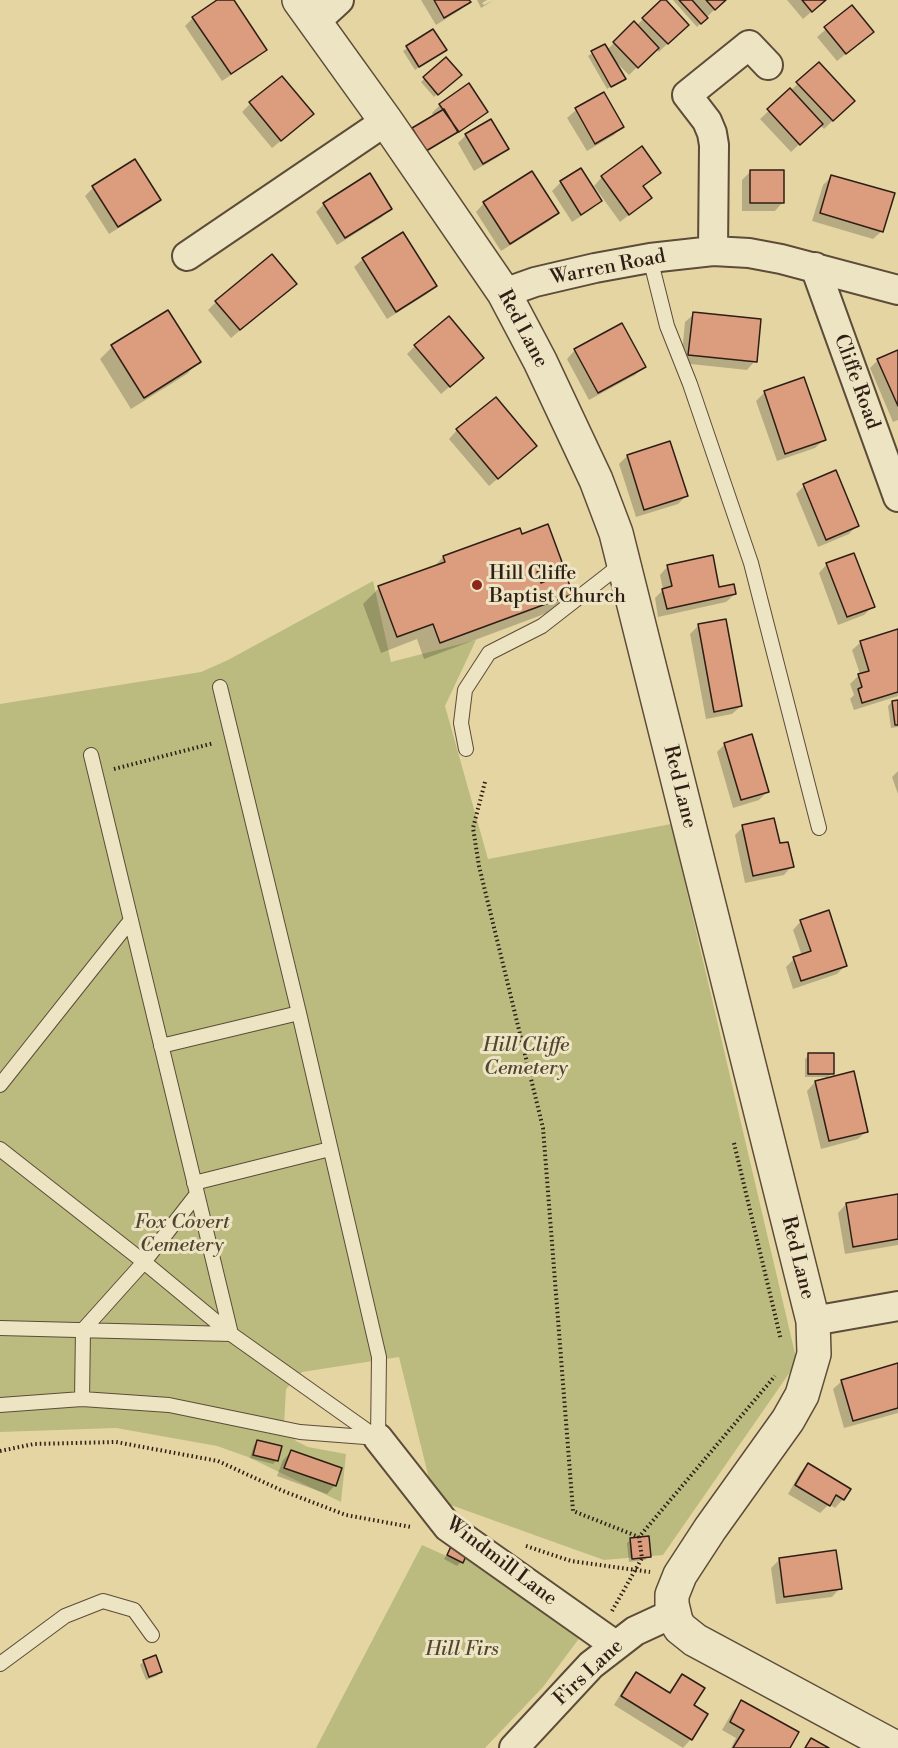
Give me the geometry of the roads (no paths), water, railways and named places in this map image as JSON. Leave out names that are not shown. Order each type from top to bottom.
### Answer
[{"type":"street","points":[[306,11],[339,0]]},
{"type":"street","name":"Red Lane","points":[[306,11],[386,121],[504,293],[540,361],[596,480],[616,533],[813,1321],[814,1354],[802,1395],[788,1420],[680,1575],[672,1595],[674,1613]]},
{"type":"street","points":[[713,251],[713,139],[707,121],[687,94],[749,45],[768,65]]},
{"type":"street","points":[[187,256],[386,121]]},
{"type":"street","name":"Warren Road","points":[[504,293],[545,280],[650,258],[713,251],[749,253],[815,267],[898,290]]},
{"type":"street","name":"Cliffe Road","points":[[815,267],[898,497]]},
{"type":"street","points":[[813,1321],[898,1306]]},
{"type":"street","name":"Windmill Lane","points":[[378,1438],[448,1527],[606,1639]]},
{"type":"street","points":[[674,1613],[680,1628],[695,1640],[896,1748]]},
{"type":"street","name":"Firs Lane","points":[[514,1748],[591,1665],[606,1639],[674,1613]]},
{"type":"lane","points":[[650,258],[667,326],[690,384],[751,563],[819,828]]},
{"type":"lane","points":[[466,749],[461,723],[465,690],[489,653],[542,626],[623,563]]},
{"type":"lane","points":[[220,687],[379,1357],[378,1438]]},
{"type":"lane","points":[[92,755],[231,1334]]},
{"type":"lane","points":[[0,1085],[131,920]]},
{"type":"lane","points":[[161,1046],[299,1013]]},
{"type":"lane","points":[[0,1149],[144,1262],[231,1334],[378,1438]]},
{"type":"lane","points":[[82,1399],[83,1329],[144,1262],[196,1188],[330,1149]]},
{"type":"lane","points":[[0,1328],[231,1334]]},
{"type":"lane","points":[[0,1405],[82,1399],[169,1405],[300,1432],[378,1438]]},
{"type":"lane","points":[[0,1664],[65,1616],[103,1601],[134,1610],[152,1635]]},
{"type":"place","name":"Hill Cliffe Baptist Church","points":[[477,585]]},
{"type":"park label","name":"Hill Cliffe Cemetery","points":[[526,1058]]},
{"type":"park label","name":"Fox Covert Cemetery","points":[[182,1234]]},
{"type":"park label","name":"Hill Firs","points":[[462,1650]]}]
